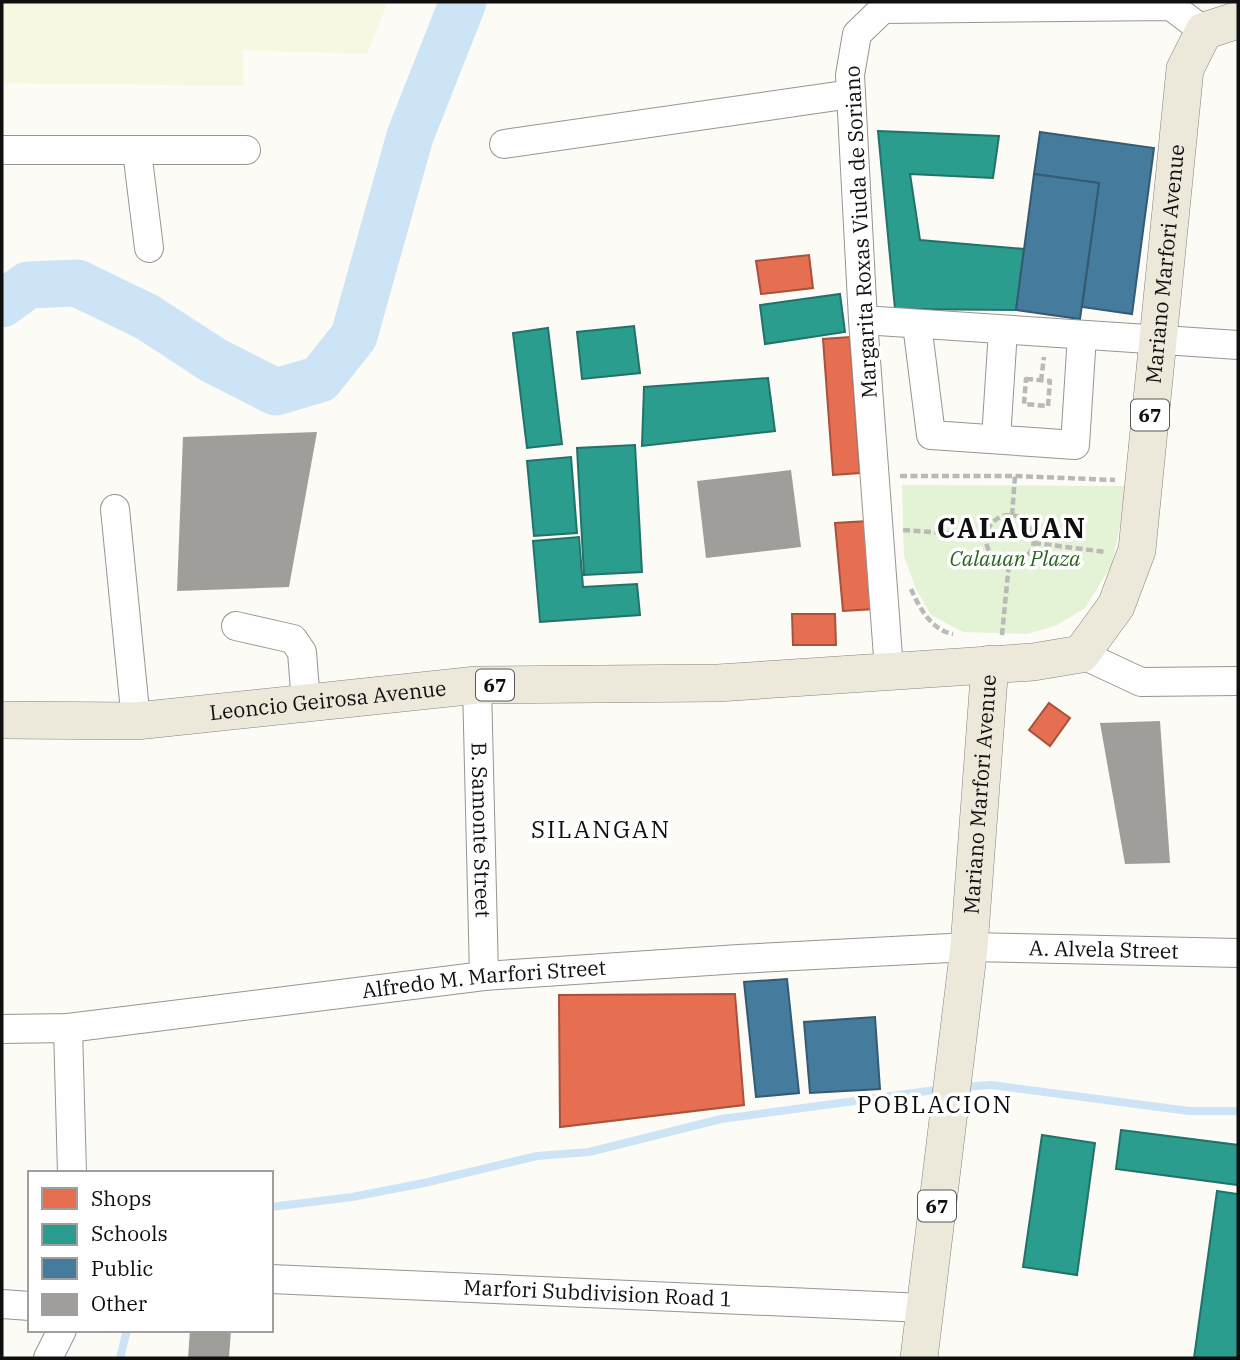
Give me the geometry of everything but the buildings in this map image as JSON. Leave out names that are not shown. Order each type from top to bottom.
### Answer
[{"type":"main road","points":[[1204,31],[1238,20]]},
{"type":"main road","name":"Mariano Marfori Avenue","points":[[919,1358],[969,947],[996,653],[1033,662],[1081,654],[1116,606],[1137,550],[1185,69],[1204,31]]},
{"type":"main road","name":"Leoncio Geirosa Avenue","points":[[2,720],[136,721],[477,685],[718,683],[888,670],[996,653]]},
{"type":"street","name":"Margarita Roxas Viuda de Soriano","points":[[888,670],[863,320],[850,75],[857,34],[883,9],[1171,4],[1204,31]]},
{"type":"street","points":[[504,144],[851,94]]},
{"type":"street","points":[[2,150],[246,150]]},
{"type":"street","points":[[137,151],[149,248]]},
{"type":"street","points":[[863,320],[1238,345]]},
{"type":"street","points":[[917,324],[931,435],[1075,444],[1082,335]]},
{"type":"street","points":[[996,439],[1003,330]]},
{"type":"street","points":[[114,509],[136,721]]},
{"type":"street","points":[[236,626],[293,639],[302,652],[306,704]]},
{"type":"street","points":[[1081,654],[1141,682],[1238,681]]},
{"type":"street","name":"B. Samonte Street","points":[[477,685],[484,976]]},
{"type":"street","name":"A. Alvela Street","points":[[969,947],[1238,953]]},
{"type":"street","name":"Alfredo M. Marfori Street","points":[[2,1029],[68,1028],[484,976],[739,958],[969,947]]},
{"type":"street","points":[[68,1028],[72,1171]]},
{"type":"street","name":"Marfori Subdivision Road 1","points":[[273,1279],[924,1308]]},
{"type":"street","points":[[2,1304],[28,1306]]},
{"type":"street","points":[[48,1358],[61,1332]]},
{"type":"path","points":[[1026,379],[1050,381],[1048,406],[1024,404],[1026,379]]},
{"type":"path","points":[[874,476],[1015,476],[1144,481]]},
{"type":"path","points":[[1012,515],[1015,476]]},
{"type":"path","points":[[1012,515],[1026,520],[1033,530],[1034,543],[1028,555],[1020,561],[1009,563],[995,557],[986,544],[986,536],[995,520],[1012,515]]},
{"type":"path","points":[[897,529],[986,536]]},
{"type":"path","points":[[1034,543],[1109,552]]},
{"type":"path","points":[[996,653],[1009,563]]},
{"type":"path","points":[[906,580],[923,614],[946,633],[957,635]]},
{"type":"green space","points":[[2,2],[388,2],[367,54],[242,50],[244,86],[2,83]]},
{"type":"green space","name":"Calauan Plaza","points":[[902,485],[1128,486],[1112,564],[1085,608],[1057,625],[1028,634],[963,632],[931,615],[916,589],[904,556]]},
{"type":"waterway","points":[[2,304],[28,285],[77,283],[147,317],[213,360],[276,392],[320,379],[354,336],[410,136],[463,2]]},
{"type":"waterway","points":[[963,1087],[991,1085],[1189,1111],[1238,1111]]},
{"type":"waterway","points":[[273,1207],[352,1197],[537,1156],[589,1152],[721,1119],[943,1089]]},
{"type":"waterway","points":[[120,1358],[126,1332]]},
{"type":"district","name":"CALAUAN","points":[[1012,528]]},
{"type":"district","name":"SILANGAN","points":[[601,830]]},
{"type":"district","name":"POBLACION","points":[[935,1105]]}]
